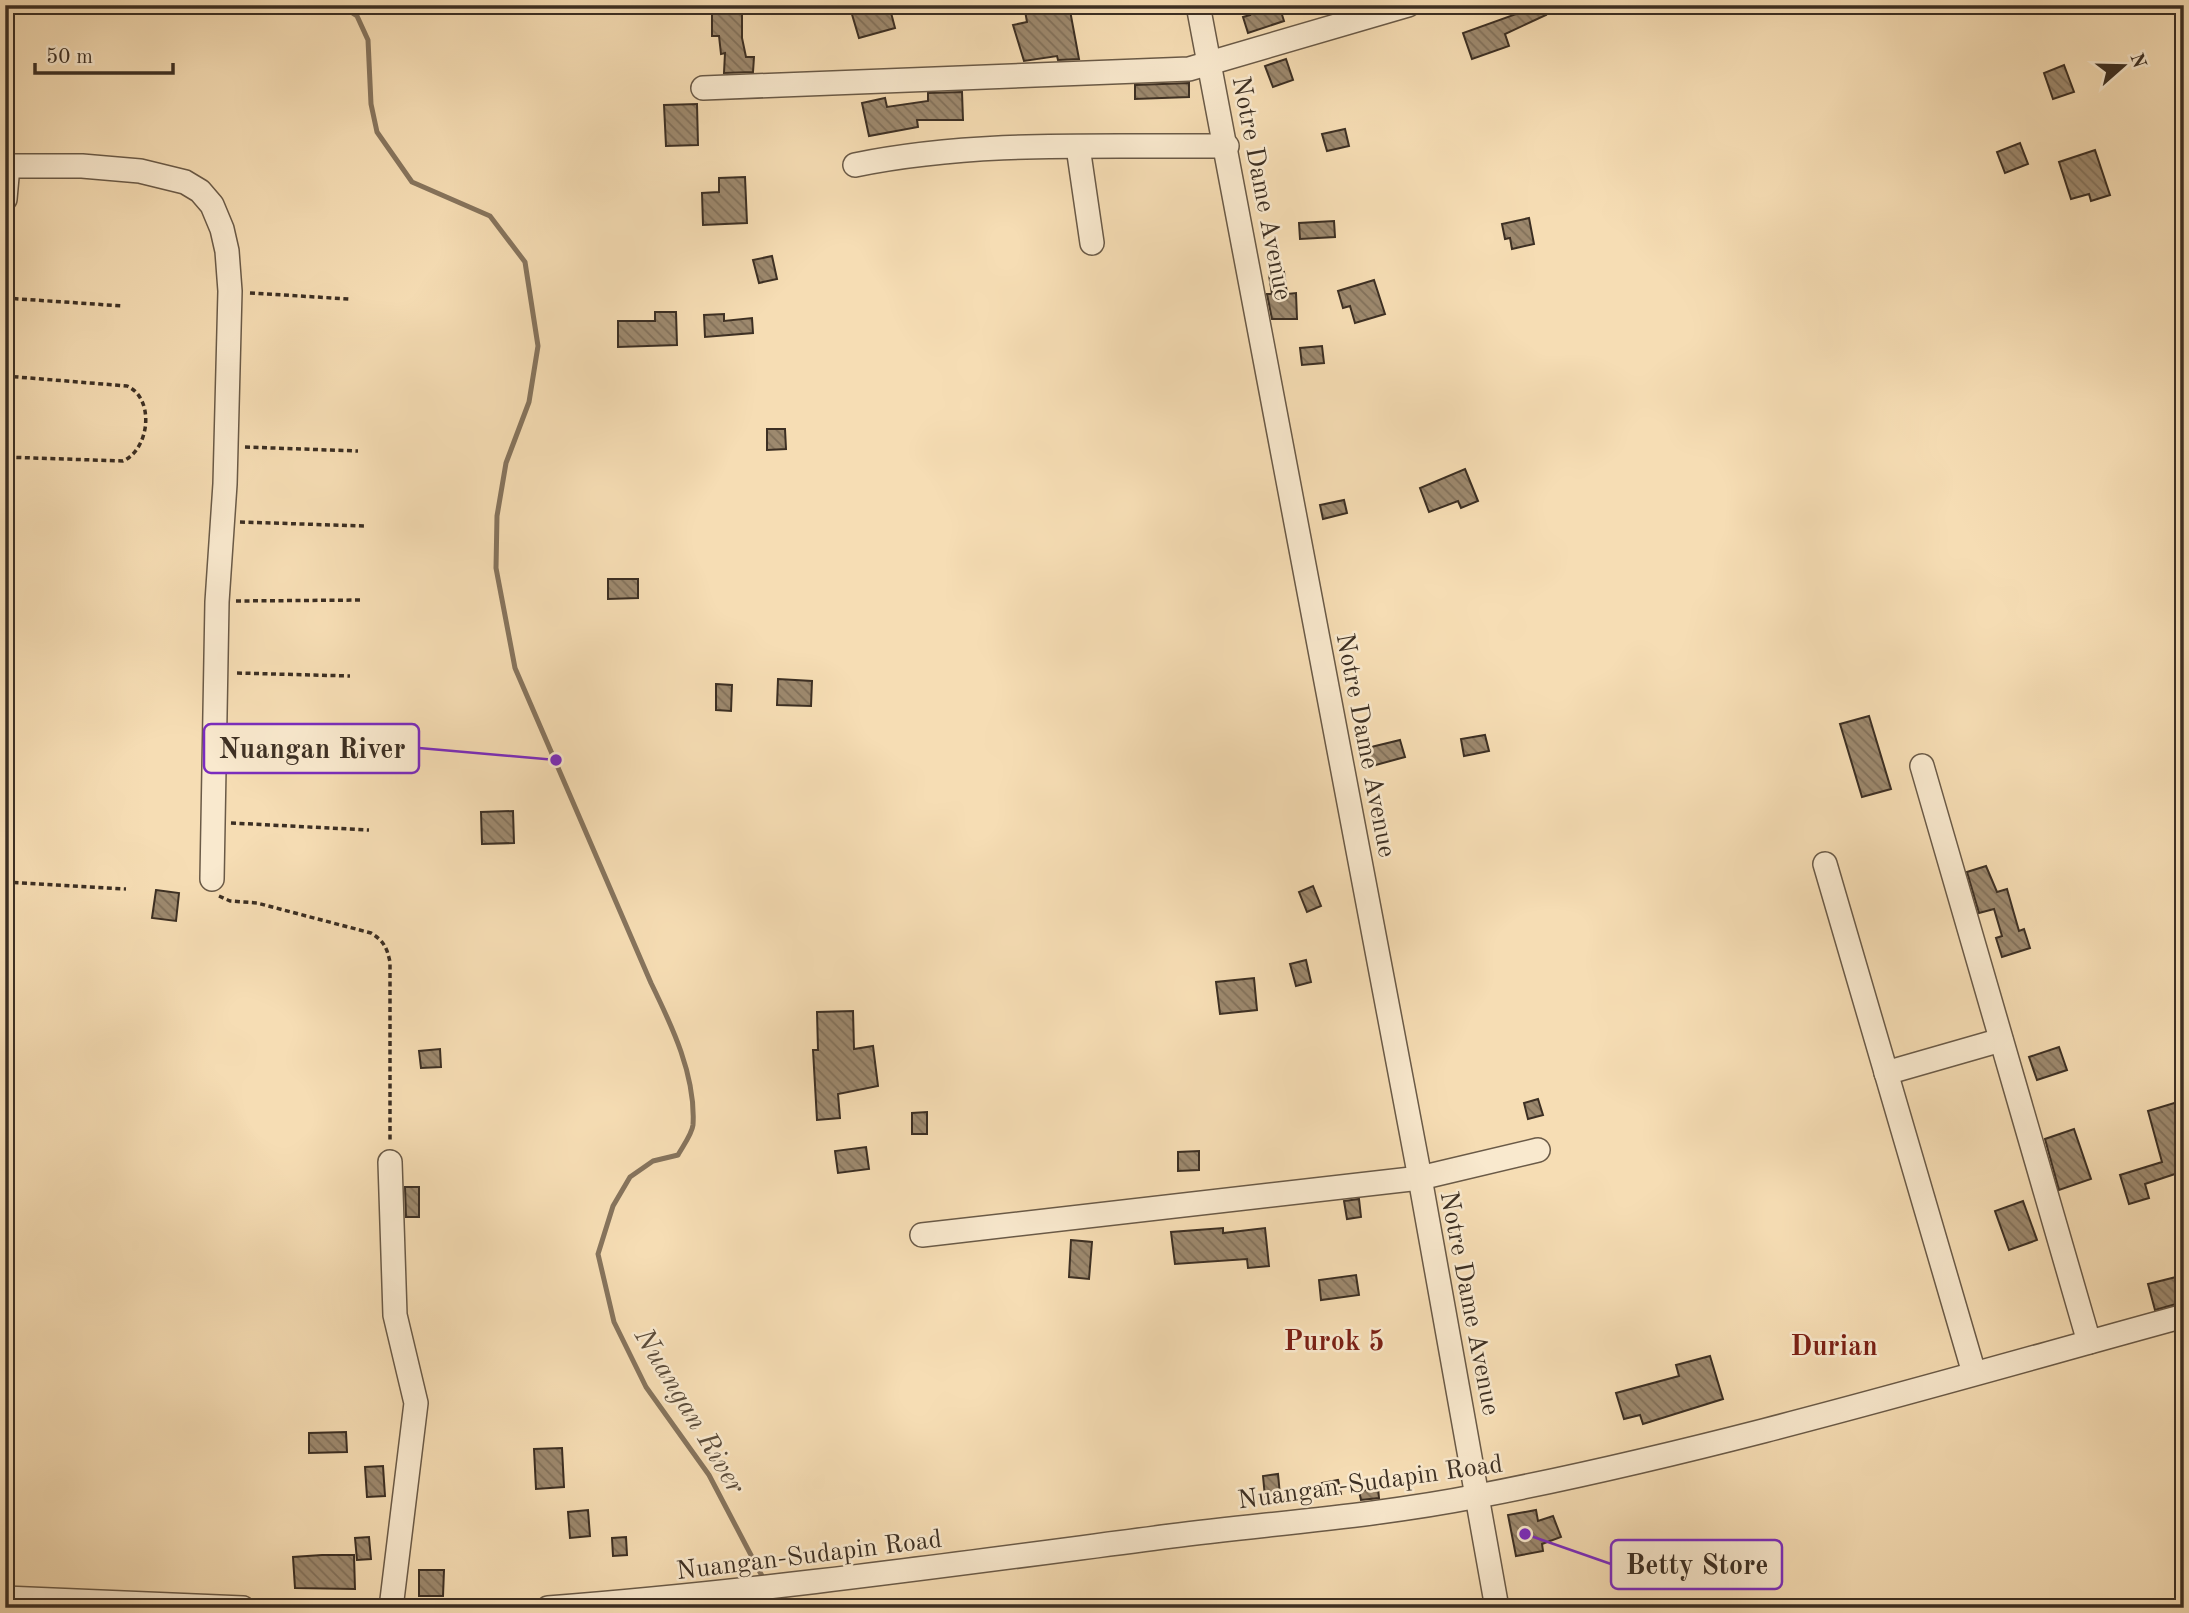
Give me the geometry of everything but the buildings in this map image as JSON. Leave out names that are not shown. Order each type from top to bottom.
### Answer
[{"type":"street","name":"Notre Dame Avenue","points":[[1198,5],[1227,146],[1420,1178],[1497,1608]]},
{"type":"street","points":[[703,88],[1189,69],[1408,5]]},
{"type":"street","points":[[855,165],[905,155],[961,149],[1227,146]]},
{"type":"street","points":[[1078,147],[1092,243]]},
{"type":"street","points":[[5,199],[7,166],[82,166],[140,171],[185,182],[200,191],[212,205],[222,229],[230,291],[224,521],[217,602],[218,672],[212,879]]},
{"type":"street","points":[[1922,766],[2089,1342]]},
{"type":"street","points":[[1825,864],[1974,1373]]},
{"type":"street","points":[[1886,1073],[2001,1040]]},
{"type":"street","points":[[922,1235],[1420,1178],[1538,1150]]},
{"type":"street","points":[[390,1162],[395,1315],[416,1403],[391,1608]]},
{"type":"street","name":"Nuangan-Sudapin Road","points":[[548,1608],[808,1584],[1359,1514],[1479,1496],[1696,1447],[2184,1316]]},
{"type":"street","points":[[5,1598],[243,1608]]},
{"type":"path","points":[[230,291],[349,299]]},
{"type":"path","points":[[5,298],[123,306]]},
{"type":"path","points":[[5,376],[127,386],[138,390],[144,403],[143,444],[136,455],[123,461],[108,463],[5,457]]},
{"type":"path","points":[[226,446],[358,451]]},
{"type":"path","points":[[224,521],[364,526]]},
{"type":"path","points":[[217,602],[363,600]]},
{"type":"path","points":[[218,672],[350,676]]},
{"type":"path","points":[[216,745],[366,753]]},
{"type":"path","points":[[214,823],[369,830]]},
{"type":"path","points":[[212,879],[216,892],[230,901],[265,905],[371,933],[381,939],[387,949],[390,1162]]},
{"type":"path","points":[[5,882],[127,889]]},
{"type":"waterway","name":"Nuangan River","points":[[340,5],[357,16],[368,40],[371,104],[377,132],[412,182],[490,216],[525,262],[538,346],[529,402],[506,463],[497,516],[496,568],[515,668],[674,1034],[687,1070],[693,1107],[692,1129],[678,1155],[653,1161],[630,1177],[613,1206],[598,1254],[614,1322],[646,1387],[709,1475],[762,1576]]},
{"type":"waterway","name":"Nuangan River","points":[[775,1603],[778,1608]]},
{"type":"place","name":"Nuangan River","points":[[556,760]]},
{"type":"place","name":"Betty Store","points":[[1525,1534]]},
{"type":"district","name":"Purok 5","points":[[1334,1340]]},
{"type":"district","name":"Durian","points":[[1834,1345]]}]
